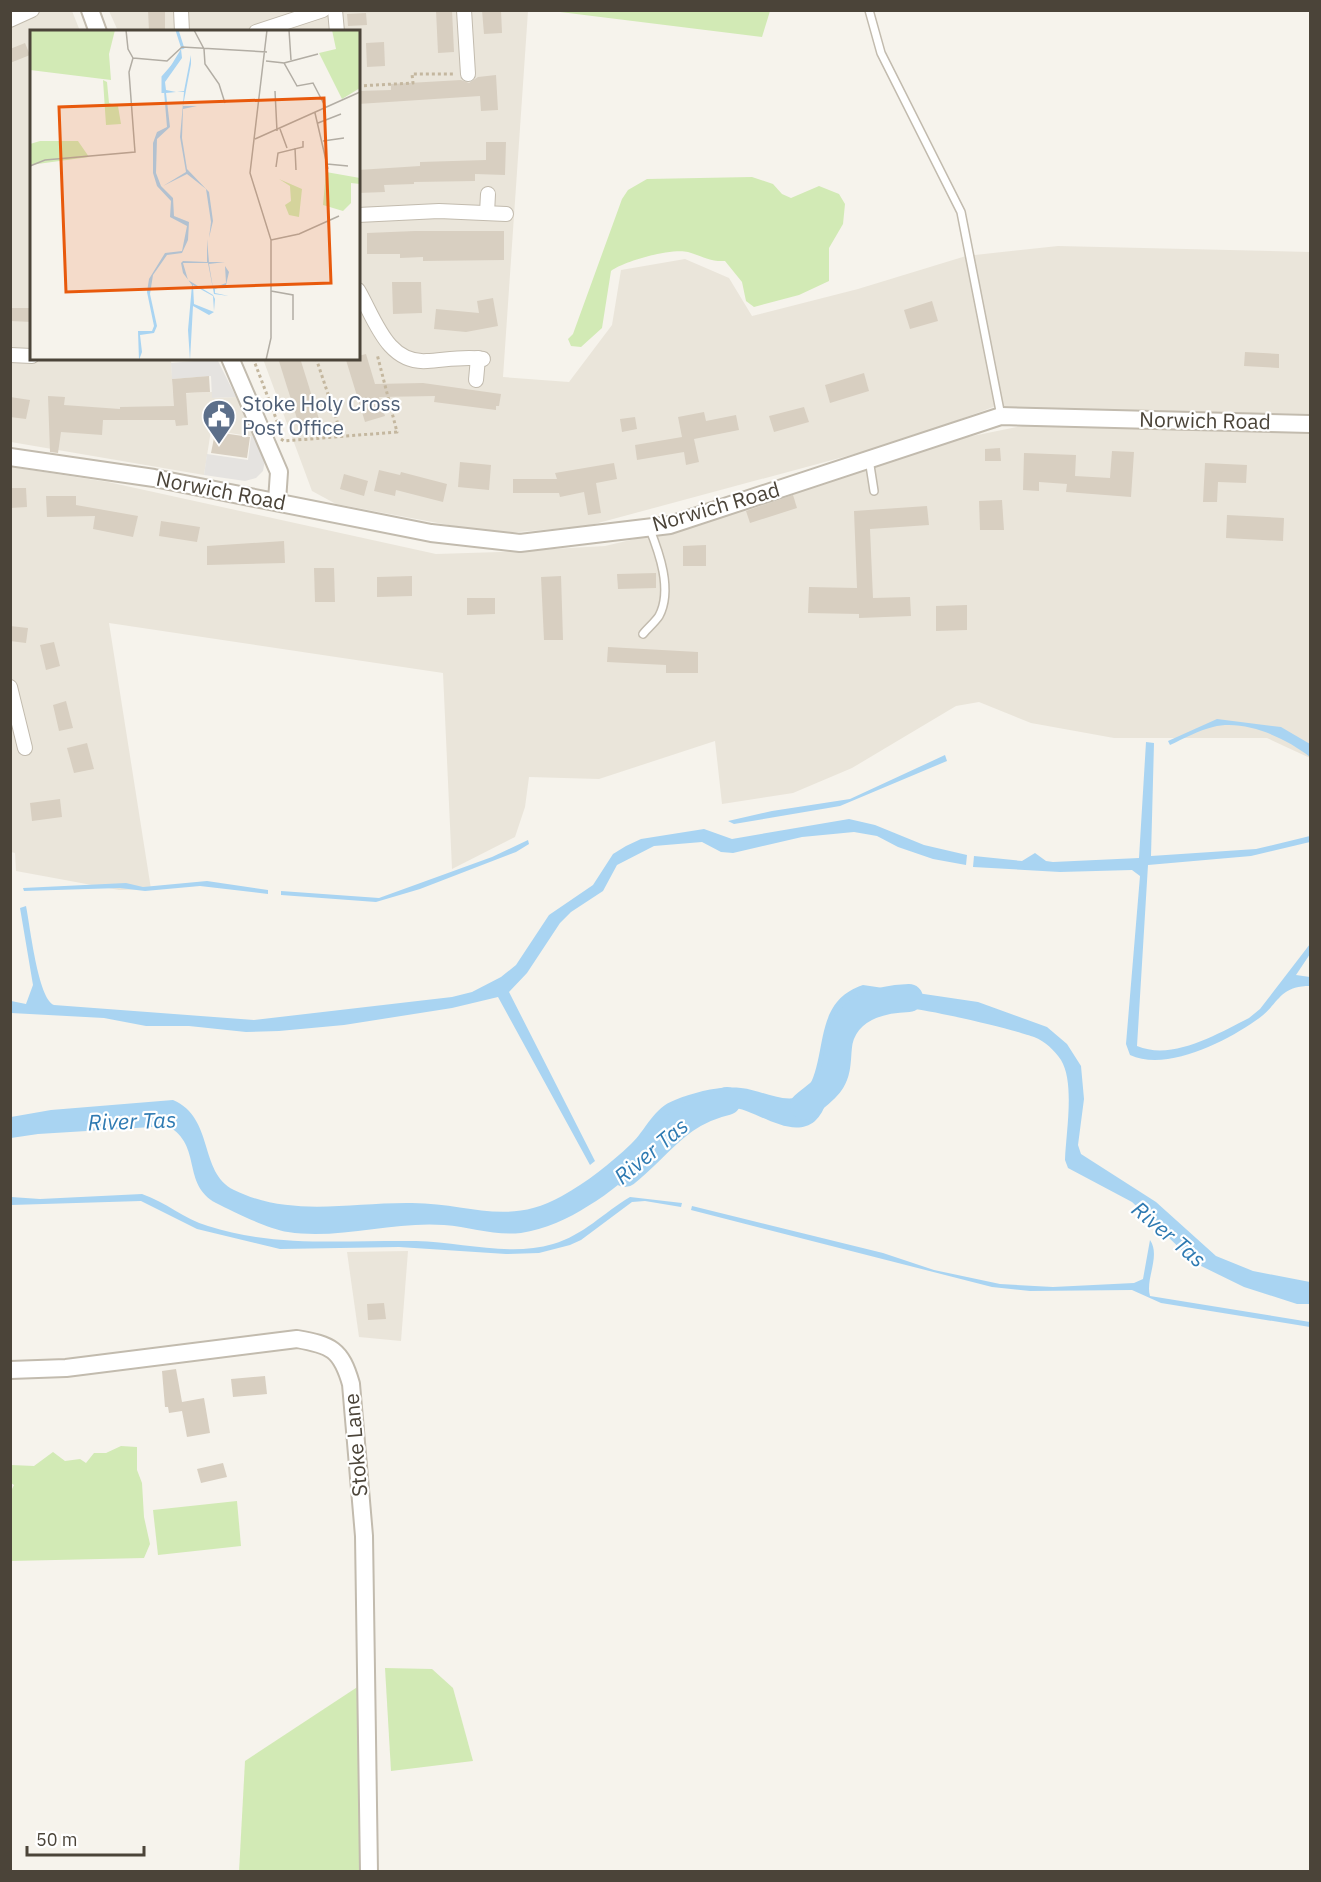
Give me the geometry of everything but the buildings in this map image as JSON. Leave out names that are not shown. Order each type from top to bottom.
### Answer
[{"type":"street","points":[[10,20],[32,10]]},
{"type":"street","points":[[90,10],[97,30]]},
{"type":"street","points":[[181,10],[182,30]]},
{"type":"street","points":[[335,10],[337,30]]},
{"type":"street","points":[[465,10],[468,74]]},
{"type":"street","points":[[262,30],[314,12]]},
{"type":"street","points":[[487,213],[488,194]]},
{"type":"street","points":[[360,215],[428,211],[506,214]]},
{"type":"street","points":[[360,294],[386,342],[402,359],[422,362],[480,358],[476,380]]},
{"type":"street","points":[[10,355],[30,356]]},
{"type":"street","points":[[231,360],[279,472],[277,501]]},
{"type":"street","name":"Norwich Road","points":[[10,457],[154,478],[431,533],[520,543],[670,525],[1001,416],[1311,424]]},
{"type":"street","points":[[10,687],[25,748]]},
{"type":"street","name":"Stoke Lane","points":[[10,1370],[66,1368],[297,1339],[323,1344],[338,1353],[346,1366],[351,1384],[364,1536],[369,1872]]},
{"type":"lane","points":[[869,10],[881,53],[961,212],[1001,416]]},
{"type":"lane","points":[[869,459],[874,491]]},
{"type":"lane","points":[[643,634],[660,615],[665,582],[661,557],[650,527]]},
{"type":"path","points":[[360,86],[413,83],[412,74],[468,74]]},
{"type":"path","points":[[284,441],[397,432],[376,348],[386,342]]},
{"type":"path","points":[[317,360],[342,436]]},
{"type":"shaded area","points":[[10,11],[72,11],[80,30],[30,30],[30,360],[171,360],[173,394],[212,392],[213,398],[236,397],[255,437],[211,430],[204,475],[11,442]]},
{"type":"shaded area","points":[[109,11],[528,11],[503,377],[569,382],[612,325],[621,270],[685,259],[729,278],[752,316],[858,289],[966,256],[1058,246],[1310,252],[1310,414],[1064,410],[996,406],[899,442],[587,526],[519,532],[486,532],[336,504],[312,491],[263,360],[360,360],[360,30],[118,30]]},
{"type":"shaded area","points":[[218,360],[236,397],[212,398],[211,376],[172,379],[171,363]]},
{"type":"shaded area","points":[[1027,425],[1310,433],[1310,758],[1267,738],[1114,738],[1031,723],[979,702],[956,706],[852,768],[793,793],[722,804],[715,741],[599,779],[529,777],[525,807],[515,837],[452,869],[443,673],[109,623],[151,889],[119,890],[16,871],[15,853],[11,852],[11,467],[108,482],[436,554],[500,552],[605,546],[712,521],[953,440]]},
{"type":"shaded area","points":[[251,436],[255,437],[265,460],[263,471],[256,478],[245,481],[204,475],[207,454],[248,460]]},
{"type":"shaded area","points":[[408,1251],[401,1341],[359,1337],[347,1252]]},
{"type":"green space","points":[[552,11],[770,11],[762,37]]},
{"type":"green space","points":[[752,177],[773,184],[782,194],[791,198],[819,186],[839,194],[845,204],[843,224],[829,248],[829,281],[799,295],[754,307],[746,301],[742,282],[725,261],[710,260],[680,251],[648,256],[611,271],[602,328],[581,347],[571,346],[568,339],[573,334],[622,199],[628,190],[647,179]]},
{"type":"green space","points":[[121,1446],[137,1447],[137,1470],[142,1483],[144,1517],[150,1544],[144,1558],[11,1561],[10,1493],[14,1485],[11,1483],[11,1465],[34,1466],[53,1452],[65,1461],[80,1459],[86,1463],[94,1453],[106,1453]]},
{"type":"green space","points":[[237,1501],[241,1546],[158,1555],[153,1510]]},
{"type":"green space","points":[[385,1668],[432,1669],[453,1688],[473,1761],[391,1771]]},
{"type":"green space","points":[[365,1682],[368,1871],[239,1872],[245,1761]]},
{"type":"water","points":[[1217,719],[1281,727],[1310,744],[1310,757],[1277,737],[1238,726],[1225,725],[1208,728],[1170,745],[1168,741]]},
{"type":"water","points":[[1146,742],[1154,743],[1151,856],[1256,849],[1310,836],[1310,842],[1251,856],[1148,865],[1137,1046],[1151,1050],[1180,1048],[1209,1038],[1249,1018],[1260,1009],[1310,944],[1310,954],[1296,975],[1310,977],[1310,986],[1291,989],[1284,993],[1263,1015],[1228,1038],[1195,1052],[1160,1060],[1130,1055],[1126,1044],[1140,876],[1132,870],[1060,872],[973,867],[974,856],[1022,861],[1035,853],[1046,861],[1053,862],[1139,858]]},
{"type":"water","points":[[945,755],[947,761],[840,806],[734,824],[728,821],[772,811],[850,799]]},
{"type":"water","points":[[849,819],[875,825],[924,845],[967,855],[966,865],[933,859],[898,847],[877,836],[854,832],[802,837],[733,853],[721,852],[702,842],[654,846],[617,865],[603,891],[571,912],[560,923],[527,973],[509,992],[595,1161],[590,1165],[498,997],[452,1008],[344,1025],[279,1031],[246,1032],[189,1026],[146,1026],[104,1018],[11,1013],[11,1001],[26,1004],[33,985],[20,908],[26,906],[39,976],[48,1000],[54,1005],[254,1020],[452,997],[472,992],[501,977],[516,965],[549,915],[593,885],[613,854],[641,839],[704,829],[732,839]]},
{"type":"water","points":[[528,840],[529,844],[516,852],[420,889],[376,902],[281,895],[281,891],[379,898],[492,857]]},
{"type":"water","points":[[207,881],[268,890],[268,894],[200,886],[145,891],[120,888],[24,891],[23,888],[126,883],[143,887]]},
{"type":"water","points":[[863,985],[978,1002],[1047,1027],[1067,1044],[1081,1066],[1084,1099],[1078,1145],[1081,1154],[1156,1202],[1216,1256],[1253,1271],[1310,1282],[1310,1304],[1297,1304],[1244,1287],[1195,1263],[1132,1202],[1068,1168],[1065,1160],[1069,1108],[1068,1081],[1061,1060],[1046,1043],[1034,1037],[999,1027],[944,1014],[890,1005],[858,1006],[850,1014],[844,1027],[829,1096],[815,1121],[795,1128],[730,1107],[713,1107],[695,1112],[673,1125],[653,1152],[604,1195],[564,1219],[521,1233],[501,1233],[425,1224],[326,1234],[288,1232],[251,1220],[205,1195],[195,1176],[185,1144],[179,1134],[168,1126],[38,1134],[11,1138],[11,1117],[51,1110],[173,1100],[186,1108],[195,1119],[215,1171],[223,1182],[234,1190],[256,1199],[277,1204],[322,1207],[412,1203],[488,1211],[523,1210],[562,1196],[607,1166],[631,1144],[661,1108],[675,1100],[707,1090],[724,1088],[749,1089],[780,1098],[803,1096],[817,1066],[823,1034],[835,1005],[846,994]]},
{"type":"water","points":[[142,1194],[199,1223],[259,1237],[311,1241],[416,1241],[503,1249],[537,1248],[564,1240],[630,1197],[682,1203],[681,1207],[645,1201],[632,1202],[581,1240],[570,1245],[539,1253],[506,1254],[399,1247],[280,1249],[197,1229],[141,1201],[11,1205],[11,1197],[40,1199]]},
{"type":"water","points":[[692,1206],[883,1253],[934,1270],[1000,1284],[1053,1287],[1134,1283],[1143,1279],[1150,1240],[1154,1260],[1149,1282],[1150,1296],[1310,1322],[1310,1327],[1161,1303],[1132,1290],[1030,1291],[992,1287],[691,1210]]},
{"type":"waterway","name":"River Tas","points":[[804,1106],[822,1091],[834,1076],[839,1040],[849,1020],[866,1007],[876,1003],[909,998]]},
{"type":"waterway","name":"River Tas","points":[[625,1173],[683,1121],[710,1106],[727,1101]]},
{"type":"place","name":"Stoke Holy Cross Post Office","points":[[219,445]]}]
